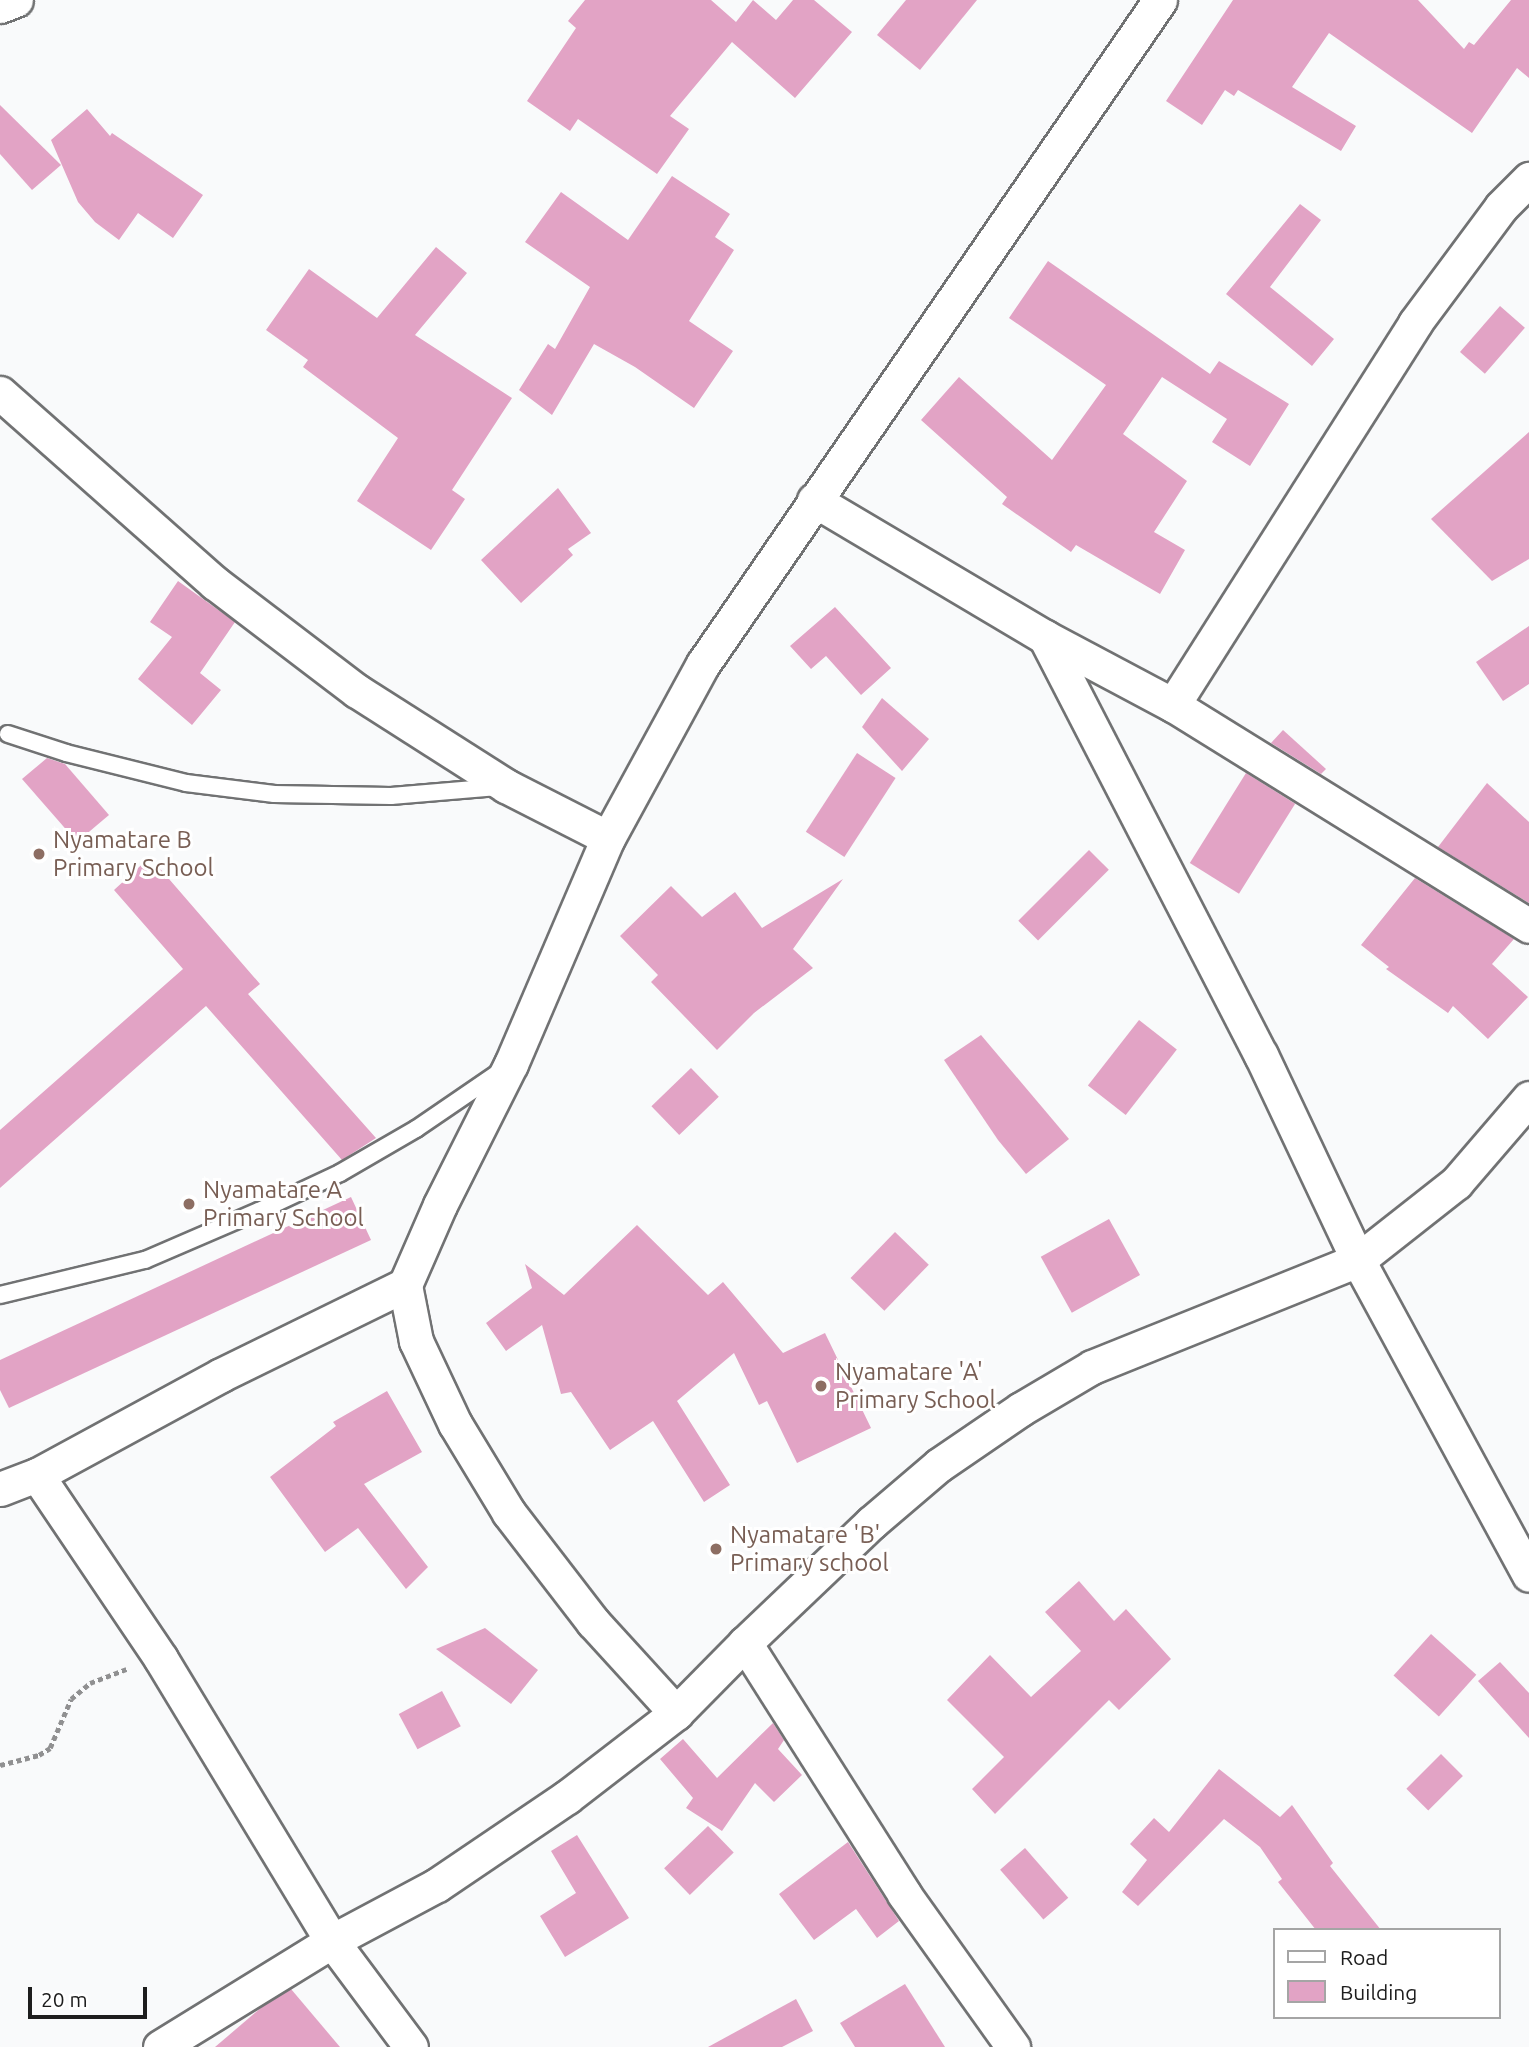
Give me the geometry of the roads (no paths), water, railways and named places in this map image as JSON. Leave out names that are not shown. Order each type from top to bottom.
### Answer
[{"type":"street","points":[[0,6],[16,0]]},
{"type":"street","points":[[676,1713],[593,1622],[509,1513],[455,1424],[416,1342],[405,1285],[440,1205],[511,1064],[608,838],[704,664],[1152,3]]},
{"type":"street","points":[[1173,705],[1415,323],[1501,207],[1529,178]]},
{"type":"street","points":[[0,393],[215,583],[357,691],[506,786],[608,838]]},
{"type":"street","points":[[814,500],[1045,637],[1173,705],[1529,926]]},
{"type":"street","points":[[1045,637],[1242,1018],[1358,1260],[1527,1565]]},
{"type":"street","points":[[160,2047],[332,1941],[437,1885],[567,1797],[676,1713],[871,1523],[939,1465],[1021,1409],[1092,1367],[1358,1260],[1456,1183],[1529,1098]]},
{"type":"street","points":[[0,1489],[37,1475],[221,1375],[405,1285]]},
{"type":"street","points":[[37,1475],[161,1659],[332,1941],[411,2047]]},
{"type":"street","points":[[745,1643],[904,1894],[1013,2047]]},
{"type":"lane","points":[[8,734],[66,753],[186,783],[274,794],[391,796],[506,786]]},
{"type":"lane","points":[[0,1295],[145,1260],[259,1212],[340,1173],[416,1129],[511,1064]]},
{"type":"place","name":"Nyamatare B Primary School","points":[[39,854]]},
{"type":"place","name":"Nyamatare A Primary School","points":[[189,1204]]},
{"type":"place","name":"Nyamatare 'A' Primary School","points":[[821,1386]]},
{"type":"place","name":"Nyamatare 'B' Primary school","points":[[716,1549]]}]
